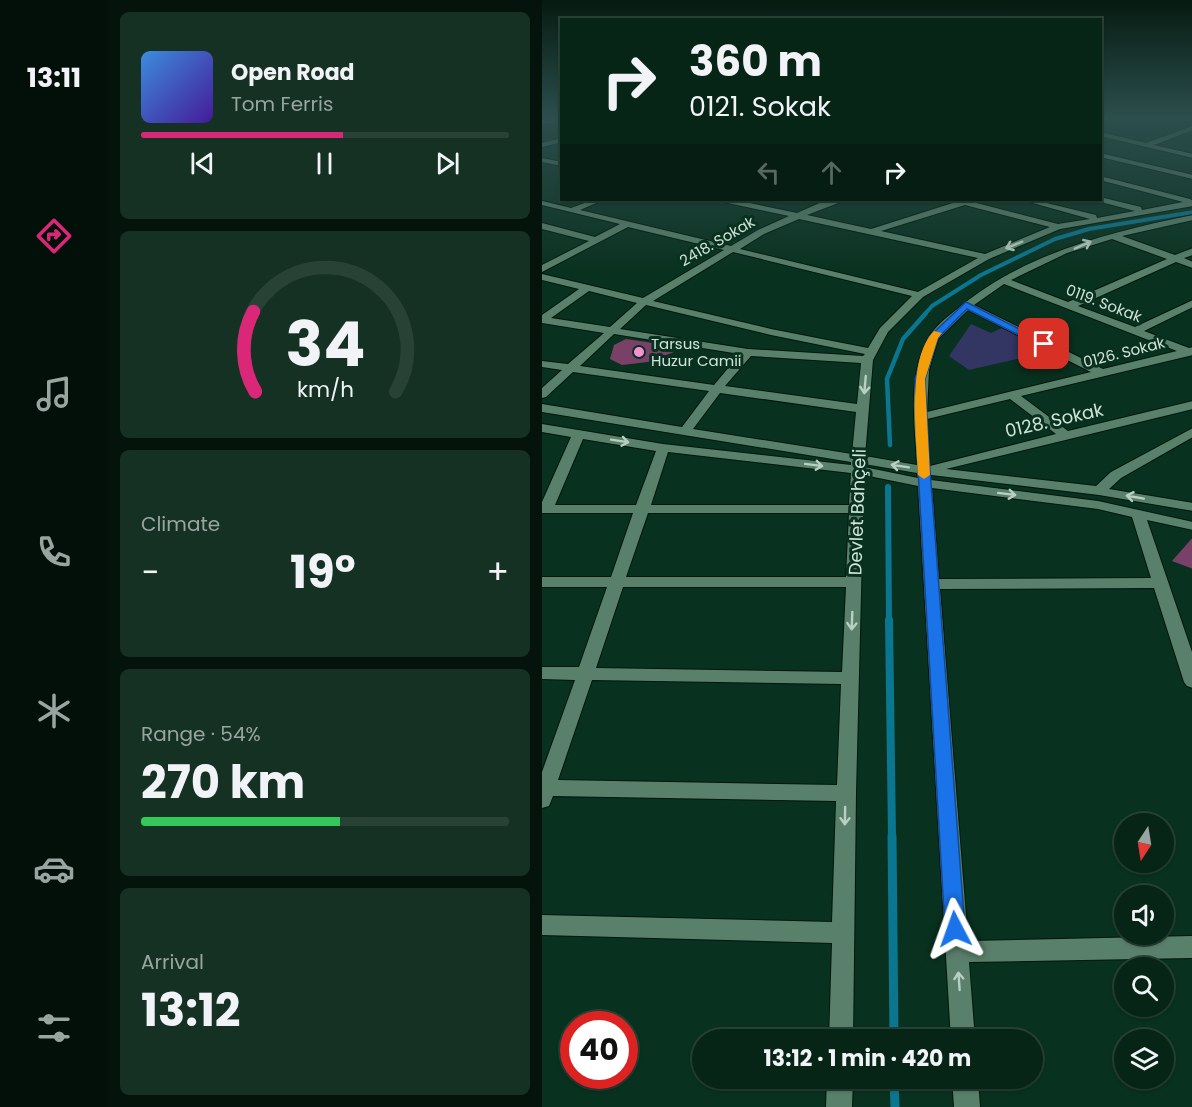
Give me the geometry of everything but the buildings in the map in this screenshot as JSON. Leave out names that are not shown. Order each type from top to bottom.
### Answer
[{"type":"street","points":[[1162,170],[1193,177]]},
{"type":"street","points":[[1102,179],[1192,212]]},
{"type":"street","points":[[1102,200],[1144,211]]},
{"type":"street","points":[[572,210],[596,201]]},
{"type":"street","points":[[731,201],[986,257]]},
{"type":"street","name":"2418. Sokak","points":[[542,394],[644,302],[761,232],[839,201]]},
{"type":"street","points":[[873,232],[962,201],[1058,227]]},
{"type":"street","points":[[1030,201],[1099,219]]},
{"type":"street","points":[[542,203],[919,295]]},
{"type":"street","name":"Devlet Bahçeli","points":[[841,1029],[846,793],[858,465],[869,356],[884,330],[919,295],[986,257],[1058,227],[1144,211],[1192,212]]},
{"type":"street","points":[[962,1029],[931,584],[920,379],[934,337],[966,305],[1004,281],[1094,240],[1192,212]]},
{"type":"street","points":[[542,269],[628,224]]},
{"type":"street","points":[[542,226],[596,240]]},
{"type":"street","points":[[616,230],[719,256]]},
{"type":"street","points":[[1110,235],[1193,265]]},
{"type":"street","points":[[1068,306],[1193,251]]},
{"type":"street","points":[[542,277],[869,356]]},
{"type":"street","name":"0119. Sokak","points":[[1004,281],[1191,352]]},
{"type":"street","points":[[542,320],[587,288]]},
{"type":"street","points":[[1135,331],[1193,303]]},
{"type":"street","points":[[966,305],[1103,373]]},
{"type":"street","points":[[542,320],[748,352],[869,356]]},
{"type":"street","points":[[686,430],[748,352]]},
{"type":"street","name":"0126. Sokak","points":[[922,417],[1191,352]]},
{"type":"street","points":[[542,364],[863,409]]},
{"type":"street","points":[[1012,395],[1066,436]]},
{"type":"street","name":"0128. Sokak","points":[[924,476],[1066,436],[1193,405]]},
{"type":"street","points":[[542,408],[686,430],[858,465],[1098,505],[1193,525]]},
{"type":"street","points":[[542,428],[663,448],[858,465]]},
{"type":"street","points":[[1099,491],[1116,475],[1193,432]]},
{"type":"street","points":[[580,434],[544,508],[857,509]]},
{"type":"street","points":[[663,448],[543,792],[846,793]]},
{"type":"street","points":[[924,476],[1099,491],[1193,507]]},
{"type":"street","points":[[1138,514],[1193,682]]},
{"type":"street","points":[[542,582],[854,582]]},
{"type":"street","points":[[931,584],[1160,583]]},
{"type":"street","points":[[542,672],[850,678]]},
{"type":"street","points":[[542,925],[843,933]]},
{"type":"street","points":[[957,952],[1193,946]]},
{"type":"street","points":[[839,1107],[840,1089]]},
{"type":"street","points":[[966,1089],[967,1107]]},
{"type":"shaded area","points":[[971,324],[991,333],[1004,327],[1052,351],[969,370],[949,356]]},
{"type":"waterway","points":[[925,314],[932,306],[981,275],[1055,239],[1089,229],[1193,212]]},
{"type":"waterway","points":[[890,445],[887,379],[903,339],[926,313]]},
{"type":"waterway","points":[[888,487],[889,622]]},
{"type":"waterway","points":[[889,620],[892,837]]},
{"type":"waterway","points":[[892,836],[894,1029]]},
{"type":"waterway","points":[[894,1089],[895,1107]]},
{"type":"slow traffic","points":[[924,475],[920,379],[934,337],[938,333]]},
{"type":"place","name":"Tarsus Huzur Camii","points":[[639,352]]},
{"type":"route","points":[[955,929],[920,379],[934,337],[966,305],[1044,344]]}]
